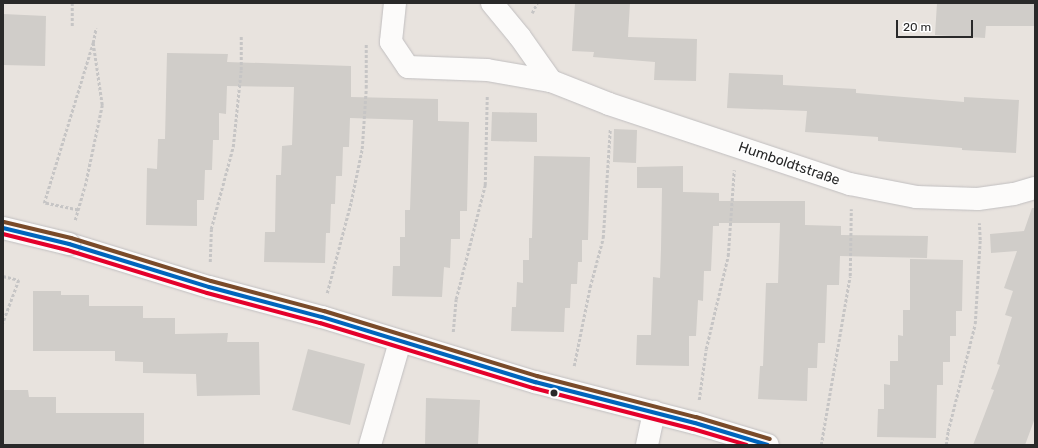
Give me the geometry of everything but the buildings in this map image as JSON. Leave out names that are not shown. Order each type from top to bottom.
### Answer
[{"type":"street","name":"Humboldtstraße","points":[[395,3],[391,42],[408,67],[487,70],[551,81],[609,104],[850,184],[916,197],[978,199],[1014,194],[1035,188]]},
{"type":"street","points":[[492,3],[520,37],[551,81]]},
{"type":"street","points":[[3,228],[69,244],[209,287],[322,317],[400,342],[569,391],[695,423],[768,445]]},
{"type":"street","points":[[370,445],[400,342]]},
{"type":"street","points":[[647,445],[654,412]]},
{"type":"path","points":[[72,3],[72,26]]},
{"type":"path","points":[[78,210],[44,203],[93,43],[96,28]]},
{"type":"path","points":[[209,287],[211,229],[233,147],[241,70],[240,36]]},
{"type":"path","points":[[322,317],[362,149],[366,88],[366,42]]},
{"type":"path","points":[[69,244],[85,186],[102,105],[93,43]]},
{"type":"path","points":[[449,355],[455,323],[456,299],[485,185],[487,121]]},
{"type":"path","points":[[569,391],[590,287],[603,238],[610,140]]},
{"type":"path","points":[[695,423],[706,349],[728,256],[731,191]]},
{"type":"path","points":[[822,445],[848,288],[852,225]]},
{"type":"path","points":[[946,445],[974,324],[980,240]]},
{"type":"path","points":[[3,276],[19,280],[3,323]]},
{"type":"transit line","points":[[4,222],[71,238],[211,281],[324,311],[537,376],[696,417],[770,439]]},
{"type":"transit line","points":[[3,228],[69,244],[209,287],[322,317],[535,382],[695,423],[768,445]]},
{"type":"transit line","points":[[3,234],[67,250],[207,293],[320,323],[533,388],[693,429],[747,445]]}]
